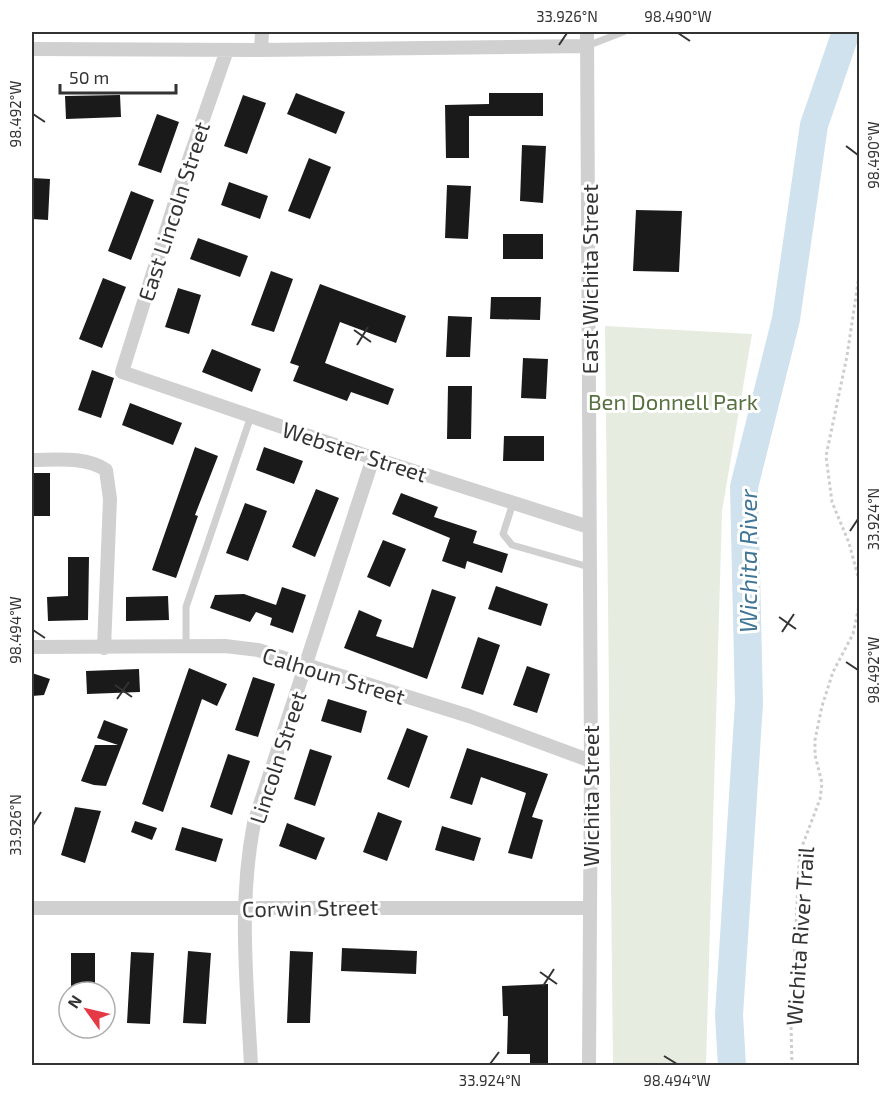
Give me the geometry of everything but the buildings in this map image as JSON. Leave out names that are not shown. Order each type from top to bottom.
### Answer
[{"type":"street","points":[[261,50],[262,32]]},
{"type":"street","name":"East Wichita Street","points":[[587,32],[590,122],[589,527]]},
{"type":"street","points":[[32,50],[587,46]]},
{"type":"street","name":"East Lincoln Street","points":[[122,372],[183,177],[227,50]]},
{"type":"street","name":"Webster Street","points":[[122,372],[373,458],[589,527]]},
{"type":"street","name":"Lincoln Street","points":[[251,1065],[243,908],[245,867],[254,823],[308,664],[373,458]]},
{"type":"street","points":[[32,460],[75,460],[99,465],[106,470],[110,499],[104,648]]},
{"type":"street","name":"Wichita Street","points":[[589,527],[591,761],[589,1065]]},
{"type":"street","name":"Calhoun Street","points":[[32,647],[225,646],[258,650],[469,716],[591,761]]},
{"type":"street","name":"Corwin Street","points":[[32,908],[590,908]]},
{"type":"lane","points":[[587,46],[623,32]]},
{"type":"lane","points":[[186,646],[186,607],[250,416]]},
{"type":"lane","points":[[513,503],[504,534],[512,544],[590,567]]},
{"type":"path","points":[[860,269],[847,356],[826,456],[832,502],[849,543],[860,584]]},
{"type":"path","name":"Wichita River Trail","points":[[792,1065],[791,1025],[799,864],[803,844],[820,799],[822,783],[815,755],[815,741],[822,706],[833,672],[853,634],[860,601]]},
{"type":"green space","name":"Ben Donnell Park","points":[[605,326],[752,334],[722,511],[706,1065],[613,1065]]},
{"type":"waterway","name":"Wichita River","points":[[732,1066],[729,1015],[749,703],[744,487],[786,319],[814,125],[846,32]]}]
